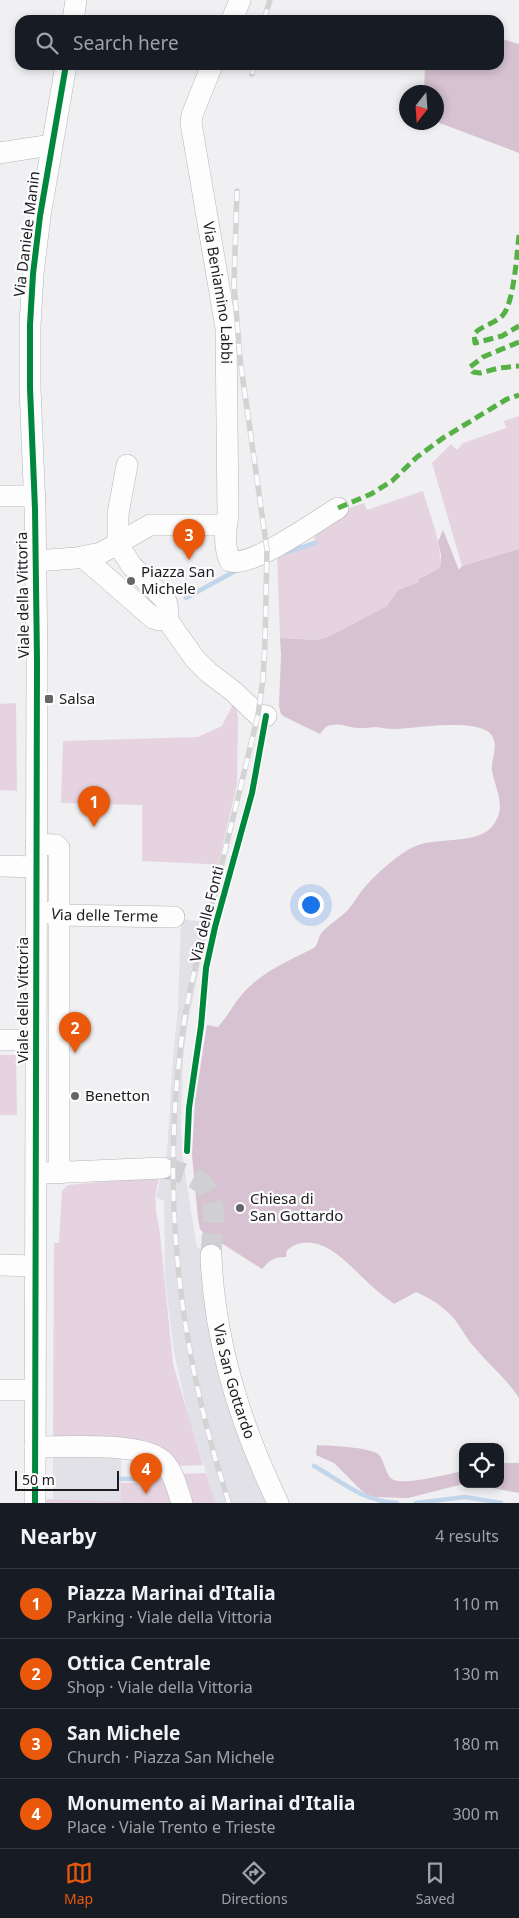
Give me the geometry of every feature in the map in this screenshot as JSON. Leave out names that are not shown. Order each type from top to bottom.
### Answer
[{"type":"street","points":[[74,15],[76,0]]},
{"type":"street","points":[[234,15],[240,0]]},
{"type":"street","name":"Via Daniele Manin","points":[[35,496],[30,388],[31,298],[40,216],[65,70]]},
{"type":"street","name":"Via Beniamino Labbi","points":[[210,70],[191,123],[226,328],[228,516],[225,524],[230,561],[235,562],[281,544],[338,508]]},
{"type":"street","points":[[0,153],[51,145]]},
{"type":"street","points":[[127,465],[118,511],[118,545],[132,566],[166,601],[168,611],[166,618]]},
{"type":"street","points":[[0,496],[35,496]]},
{"type":"street","name":"Viale della Vittoria","points":[[35,496],[46,845],[36,867],[35,1503]]},
{"type":"street","points":[[36,561],[83,557],[101,553],[150,525],[225,524]]},
{"type":"street","points":[[83,557],[153,618],[159,620],[166,618]]},
{"type":"street","points":[[166,618],[189,652],[208,672],[233,691],[258,716],[266,716]]},
{"type":"street","name":"Viale della Vittoria","points":[[46,845],[58,848],[59,1173]]},
{"type":"street","points":[[0,866],[36,867]]},
{"type":"street","name":"Via delle Terme","points":[[36,912],[59,915],[174,917]]},
{"type":"street","points":[[0,1040],[36,1040]]},
{"type":"street","points":[[36,1174],[163,1168]]},
{"type":"street","name":"Via San Gottardo","points":[[211,1255],[212,1288],[228,1366],[248,1430],[278,1503]]},
{"type":"street","points":[[0,1265],[36,1266]]},
{"type":"street","points":[[0,1390],[35,1390]]},
{"type":"street","points":[[35,1447],[126,1448],[145,1451],[161,1459],[166,1465],[182,1503]]},
{"type":"shaded area","points":[[504,40],[519,44],[519,153],[444,125],[444,85],[424,85],[425,70],[504,70]]},
{"type":"shaded area","points":[[519,416],[519,549],[462,566],[432,463],[451,444],[457,450],[463,443],[506,428],[504,421]]},
{"type":"shaded area","points":[[423,491],[435,529],[440,568],[419,579],[419,582],[398,590],[387,606],[328,637],[317,640],[280,638],[277,552],[315,542],[319,526],[340,512],[364,503],[367,510]]},
{"type":"shaded area","points":[[443,530],[459,570],[462,566],[519,549],[519,1398],[509,1384],[471,1343],[458,1324],[434,1301],[416,1292],[394,1304],[345,1261],[327,1248],[317,1244],[297,1244],[287,1250],[286,1257],[272,1260],[262,1269],[223,1244],[212,1242],[200,1229],[192,1155],[195,1101],[207,1025],[218,1027],[240,996],[259,978],[314,948],[322,932],[348,910],[362,891],[388,864],[403,853],[425,843],[469,838],[479,835],[488,831],[498,817],[500,804],[492,770],[495,744],[489,732],[479,728],[450,725],[395,729],[335,725],[326,727],[320,734],[285,717],[281,714],[279,706],[280,638],[317,640],[328,637],[387,606],[398,590],[419,582],[419,579],[440,568],[441,555],[438,542]]},
{"type":"shaded area","points":[[235,700],[238,718],[237,784],[218,866],[142,861],[142,805],[61,803],[63,741],[198,737],[222,726]]},
{"type":"shaded area","points":[[16,703],[17,791],[0,790],[0,704]]},
{"type":"shaded area","points":[[181,920],[202,921],[211,924],[204,945],[188,1022],[183,1059],[182,1153],[192,1217],[197,1248],[207,1250],[273,1503],[216,1503],[189,1420],[174,1352],[165,1278],[164,1201],[156,1197],[167,1153],[178,1009]]},
{"type":"shaded area","points":[[0,1055],[16,1055],[17,1115],[0,1115]]},
{"type":"shaded area","points":[[151,1177],[159,1180],[156,1207],[173,1364],[203,1465],[177,1466],[53,1441],[54,1243],[59,1243],[62,1191],[68,1185]]},
{"type":"shaded area","points":[[317,1445],[366,1450],[378,1454],[389,1476],[394,1480],[417,1480],[459,1472],[459,1485],[408,1498],[376,1497],[368,1495],[361,1490],[334,1463],[316,1455]]},
{"type":"shaded area","points":[[53,1457],[121,1458],[121,1501],[53,1500]]},
{"type":"shaded area","points":[[504,1463],[519,1463],[519,1493],[492,1488],[504,1488]]},
{"type":"shaded area","points":[[206,1473],[216,1503],[192,1503],[183,1474]]},
{"type":"shaded area","points":[[164,1475],[174,1503],[40,1503],[40,1499],[121,1501],[121,1483],[141,1483]]},
{"type":"waterway","points":[[285,553],[315,543]]},
{"type":"waterway","points":[[186,598],[237,570]]},
{"type":"waterway","points":[[314,1466],[363,1495],[373,1499],[397,1503]]},
{"type":"waterway","points":[[121,1479],[141,1479],[162,1472]]},
{"type":"waterway","points":[[416,1503],[465,1497],[501,1503]]},
{"type":"tunnel","points":[[163,1168],[197,1179],[206,1187],[211,1197],[213,1208],[211,1255]]},
{"type":"railway","points":[[266,15],[270,0]]},
{"type":"railway","points":[[252,74],[253,70]]},
{"type":"railway","points":[[229,1503],[211,1445],[186,1328],[178,1269],[174,1210],[173,1150],[176,1090],[186,1013],[258,715],[263,679],[267,550],[240,359],[234,284],[237,191]]},
{"type":"marked path","points":[[519,235],[514,277],[507,309],[500,318],[474,334],[475,343],[502,336],[519,326]]},
{"type":"marked path","points":[[519,342],[483,357],[470,367],[473,372],[480,373],[499,368],[519,366]]},
{"type":"marked path","points":[[338,508],[371,494],[392,481],[417,457],[443,438],[507,399],[519,395]]},
{"type":"cycle path","points":[[35,1503],[37,661],[30,325],[33,274],[40,216],[65,70]]},
{"type":"cycle path","name":"Via delle Fonti","points":[[187,1151],[189,1108],[201,1026],[206,968],[215,927],[252,793],[266,716]]},
{"type":"place","name":"San Michele","points":[[189,560]]},
{"type":"place","name":"Piazza San Michele","points":[[131,581]]},
{"type":"place","name":"Salsa","points":[[49,699]]},
{"type":"place","name":"Piazza Marinai d'Italia","points":[[94,827]]},
{"type":"place","name":"Ottica Centrale","points":[[75,1053]]},
{"type":"place","name":"Benetton","points":[[75,1096]]},
{"type":"place","name":"Chiesa di San Gottardo","points":[[240,1208]]},
{"type":"place","name":"Monumento ai Marinai d'Italia","points":[[146,1494]]}]
